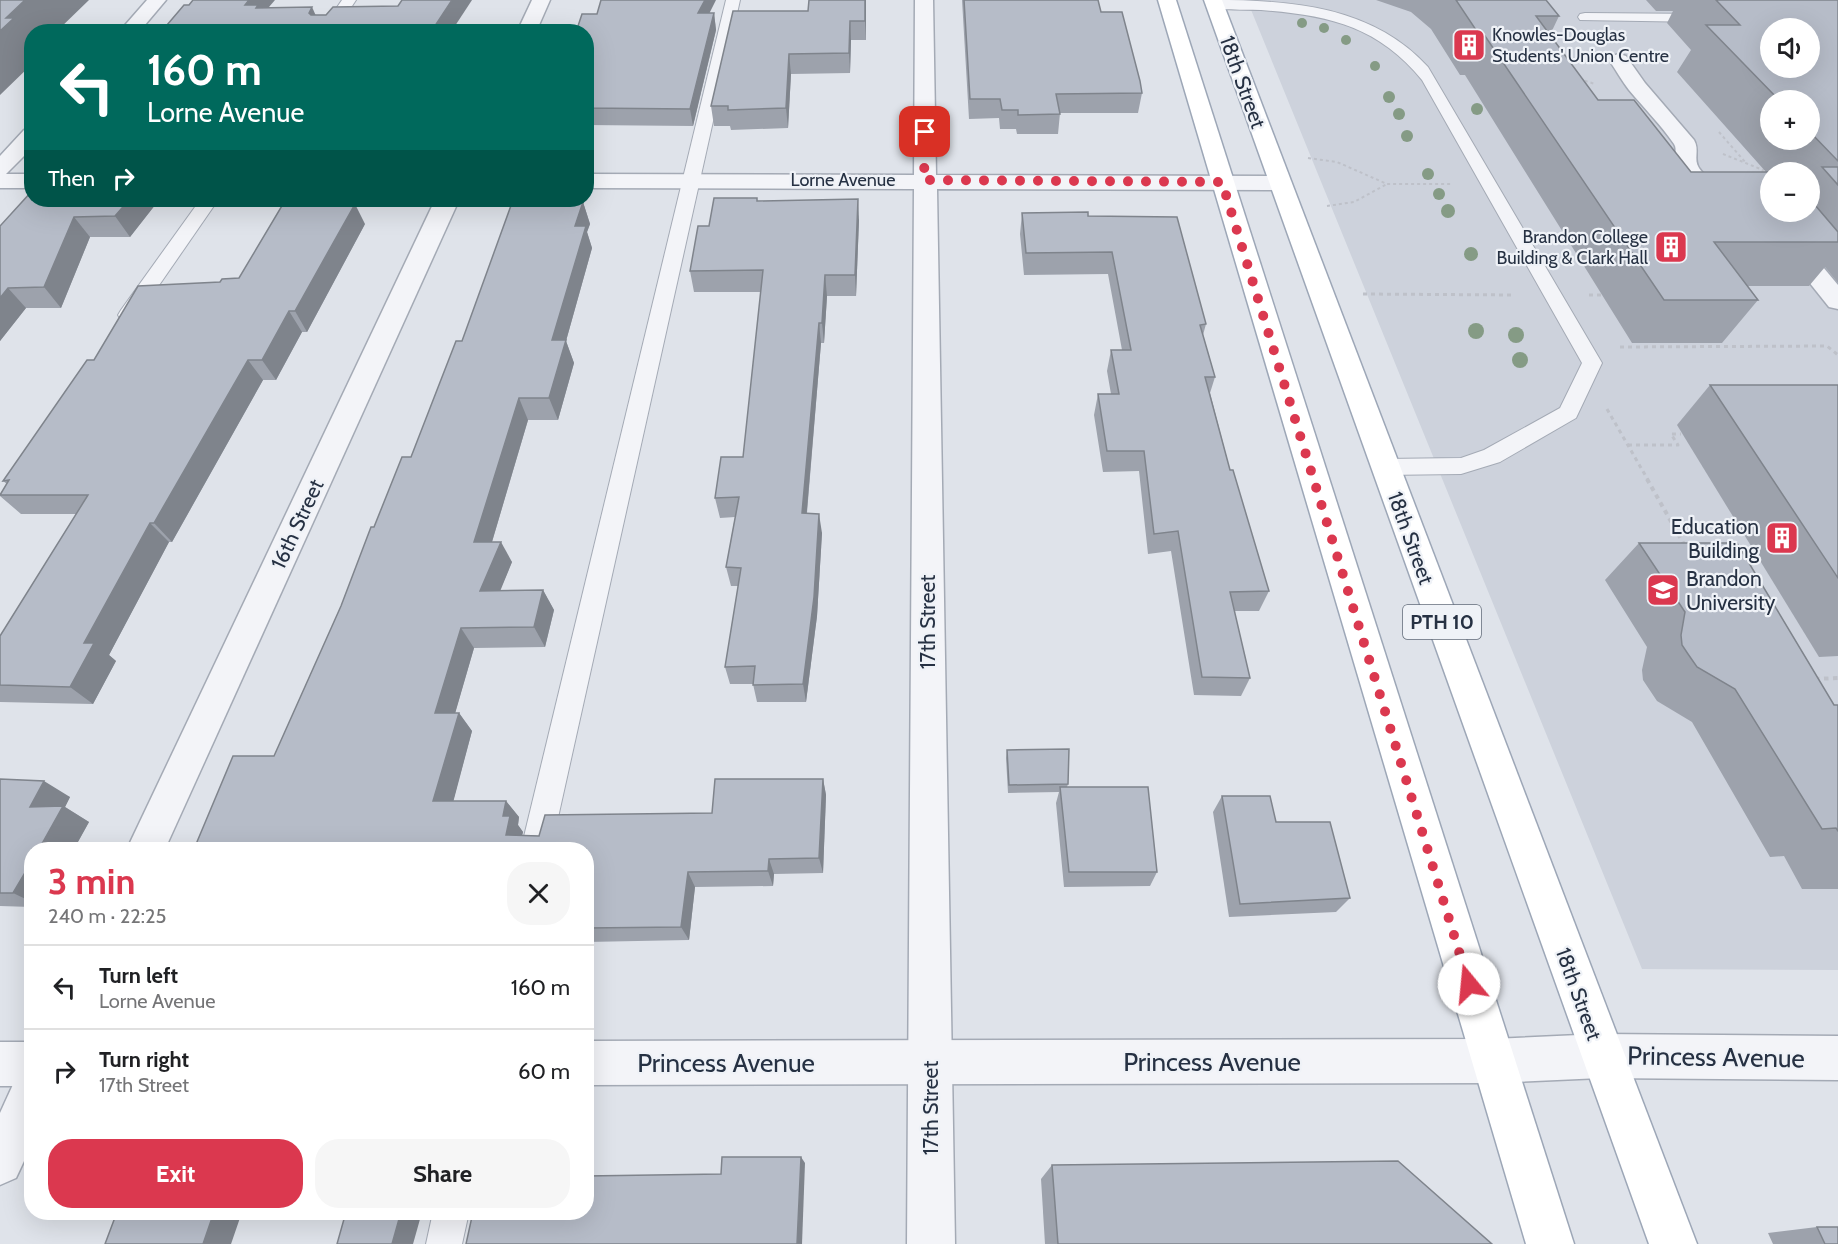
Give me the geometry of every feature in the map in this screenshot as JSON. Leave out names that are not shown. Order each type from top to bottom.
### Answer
[{"type":"main road","points":[[1167,0],[1550,1244]]},
{"type":"main road","name":"18th Street","points":[[1214,2],[1601,1056],[1673,1244]]},
{"type":"street","points":[[135,24],[157,0]]},
{"type":"street","points":[[530,24],[541,0]]},
{"type":"street","name":"17th Street","points":[[924,0],[931,1244]]},
{"type":"street","points":[[1619,60],[1633,76],[1635,84],[1686,145],[1685,162],[1689,170],[1706,186],[1740,200]]},
{"type":"street","points":[[0,169],[24,144]]},
{"type":"street","name":"Lorne Avenue","points":[[594,181],[924,180],[1280,183]]},
{"type":"street","points":[[0,181],[24,181]]},
{"type":"street","name":"16th Street","points":[[149,842],[444,207]]},
{"type":"street","points":[[1780,230],[1838,301]]},
{"type":"street","name":"Princess Avenue","points":[[594,1063],[1493,1061],[1601,1056],[1838,1058]]},
{"type":"street","points":[[0,1064],[24,1064]]},
{"type":"street","points":[[0,1162],[24,1111]]},
{"type":"lane","points":[[332,24],[349,0]]},
{"type":"lane","points":[[538,842],[733,0]]},
{"type":"lane","points":[[1214,2],[1279,7],[1324,15],[1367,27],[1410,56],[1430,78],[1592,363],[1568,413],[1492,456],[1461,466],[1384,467]]},
{"type":"lane","points":[[1585,17],[1713,18]]},
{"type":"lane","points":[[115,334],[204,207]]},
{"type":"lane","points":[[444,1244],[449,1220]]},
{"type":"path","points":[[1578,79],[1595,84],[1635,84]]},
{"type":"path","points":[[1731,157],[1763,170],[1758,177]]},
{"type":"path","points":[[1308,158],[1337,162],[1387,184],[1354,202],[1327,206]]},
{"type":"path","points":[[1363,294],[1608,295]]},
{"type":"path","points":[[1583,347],[1827,346],[1838,355]]},
{"type":"path","points":[[1628,445],[1678,445],[1671,434],[1681,434]]},
{"type":"path","points":[[1808,679],[1838,678]]},
{"type":"shaded area","name":"Brandon University","points":[[1247,0],[1838,0],[1838,970],[1642,969]]},
{"type":"building","points":[[0,0],[25,0],[6,18],[14,18],[0,31]]},
{"type":"building","points":[[193,0],[249,0],[245,5],[258,5],[256,8],[312,7],[309,13],[311,15],[326,15],[333,7],[398,6],[402,0],[452,0],[436,24],[168,24],[184,5],[189,5]]},
{"type":"building","points":[[601,0],[705,0],[698,13],[714,13],[690,109],[594,108],[594,24],[579,24],[582,14],[597,14]]},
{"type":"building","points":[[809,0],[865,0],[865,21],[850,21],[849,53],[789,54],[786,108],[728,110],[728,106],[711,106],[733,11],[808,11]]},
{"type":"building","points":[[964,0],[1098,0],[1101,12],[1122,12],[1142,93],[1056,94],[1060,114],[1018,115],[1018,110],[1002,110],[1000,99],[970,99]]},
{"type":"building","points":[[1456,0],[1546,0],[1559,16],[1536,16],[1598,100],[1634,100],[1691,172],[1760,172],[1760,222],[1820,222],[1820,211],[1838,232],[1838,242],[1714,242],[1758,300],[1664,300],[1483,33],[1478,33]]},
{"type":"building","points":[[1716,0],[1838,0],[1838,161],[1820,142],[1820,90],[1769,90],[1706,25],[1740,25]]},
{"type":"building","points":[[1822,167],[1838,167],[1838,185]]},
{"type":"building","points":[[714,198],[757,198],[757,201],[858,199],[855,275],[825,275],[822,323],[819,323],[802,513],[819,514],[814,597],[803,684],[753,685],[755,666],[725,667],[741,568],[726,567],[739,497],[715,498],[721,457],[743,457],[763,270],[690,271],[698,226],[709,226]]},
{"type":"building","points":[[24,200],[24,207],[123,207],[115,216],[74,217],[44,287],[8,288],[0,298],[0,226]]},
{"type":"building","points":[[281,207],[353,207],[295,311],[289,311],[262,360],[248,360],[154,523],[150,523],[84,643],[94,643],[70,687],[0,685],[0,636],[88,495],[0,495],[9,480],[3,481],[87,360],[94,360],[138,286],[220,282],[222,279],[239,278]]},
{"type":"building","points":[[510,207],[581,207],[575,226],[586,226],[552,340],[566,340],[549,398],[519,398],[474,542],[501,542],[480,591],[543,590],[534,627],[461,628],[435,713],[459,713],[433,801],[506,801],[503,816],[510,816],[506,835],[539,836],[545,815],[712,813],[715,779],[823,779],[819,858],[769,859],[768,871],[688,872],[681,927],[594,928],[594,842],[197,842],[233,756],[274,756],[341,606],[371,527],[374,527],[402,457],[411,457],[456,341],[462,341]]},
{"type":"building","points":[[1088,212],[1088,216],[1177,217],[1206,324],[1200,325],[1215,377],[1205,377],[1230,470],[1233,470],[1269,591],[1230,592],[1250,678],[1202,677],[1178,531],[1154,534],[1144,451],[1107,451],[1098,394],[1119,394],[1111,350],[1131,350],[1112,252],[1026,253],[1022,213]]},
{"type":"building","points":[[1710,385],[1838,385],[1838,578]]},
{"type":"building","points":[[1639,543],[1737,543],[1834,705],[1838,705],[1838,831],[1836,828],[1822,829],[1735,689],[1697,667],[1688,654],[1682,645],[1681,635],[1685,612]]},
{"type":"building","points":[[1069,749],[1068,784],[1009,785],[1007,750]]},
{"type":"building","points":[[0,779],[44,781],[30,807],[63,806],[43,842],[24,842],[24,874],[13,893],[0,893]]},
{"type":"building","points":[[1060,787],[1148,787],[1157,872],[1069,872]]},
{"type":"building","points":[[1222,796],[1270,796],[1276,822],[1330,822],[1350,898],[1240,904]]},
{"type":"building","points":[[722,1157],[801,1157],[797,1244],[466,1244],[471,1220],[594,1220],[594,1176],[721,1174]]},
{"type":"building","points":[[1398,1161],[1492,1244],[1058,1244],[1052,1165]]},
{"type":"building","points":[[114,1220],[211,1220],[203,1244],[105,1244]]},
{"type":"building","points":[[344,1220],[399,1220],[392,1244],[337,1244]]},
{"type":"building","points":[[1817,1227],[1838,1227],[1838,1244],[1825,1244]]},
{"type":"place","name":"Knowles-Douglas Students' Union Centre","points":[[1469,45]]},
{"type":"place","name":"Brandon College Building & Clark Hall","points":[[1671,247]]},
{"type":"place","name":"Education Building","points":[[1782,538]]},
{"type":"place","name":"Brandon University","points":[[1663,590]]},
{"type":"route","points":[[925,132],[924,180],[1222,182],[1469,984]]}]
